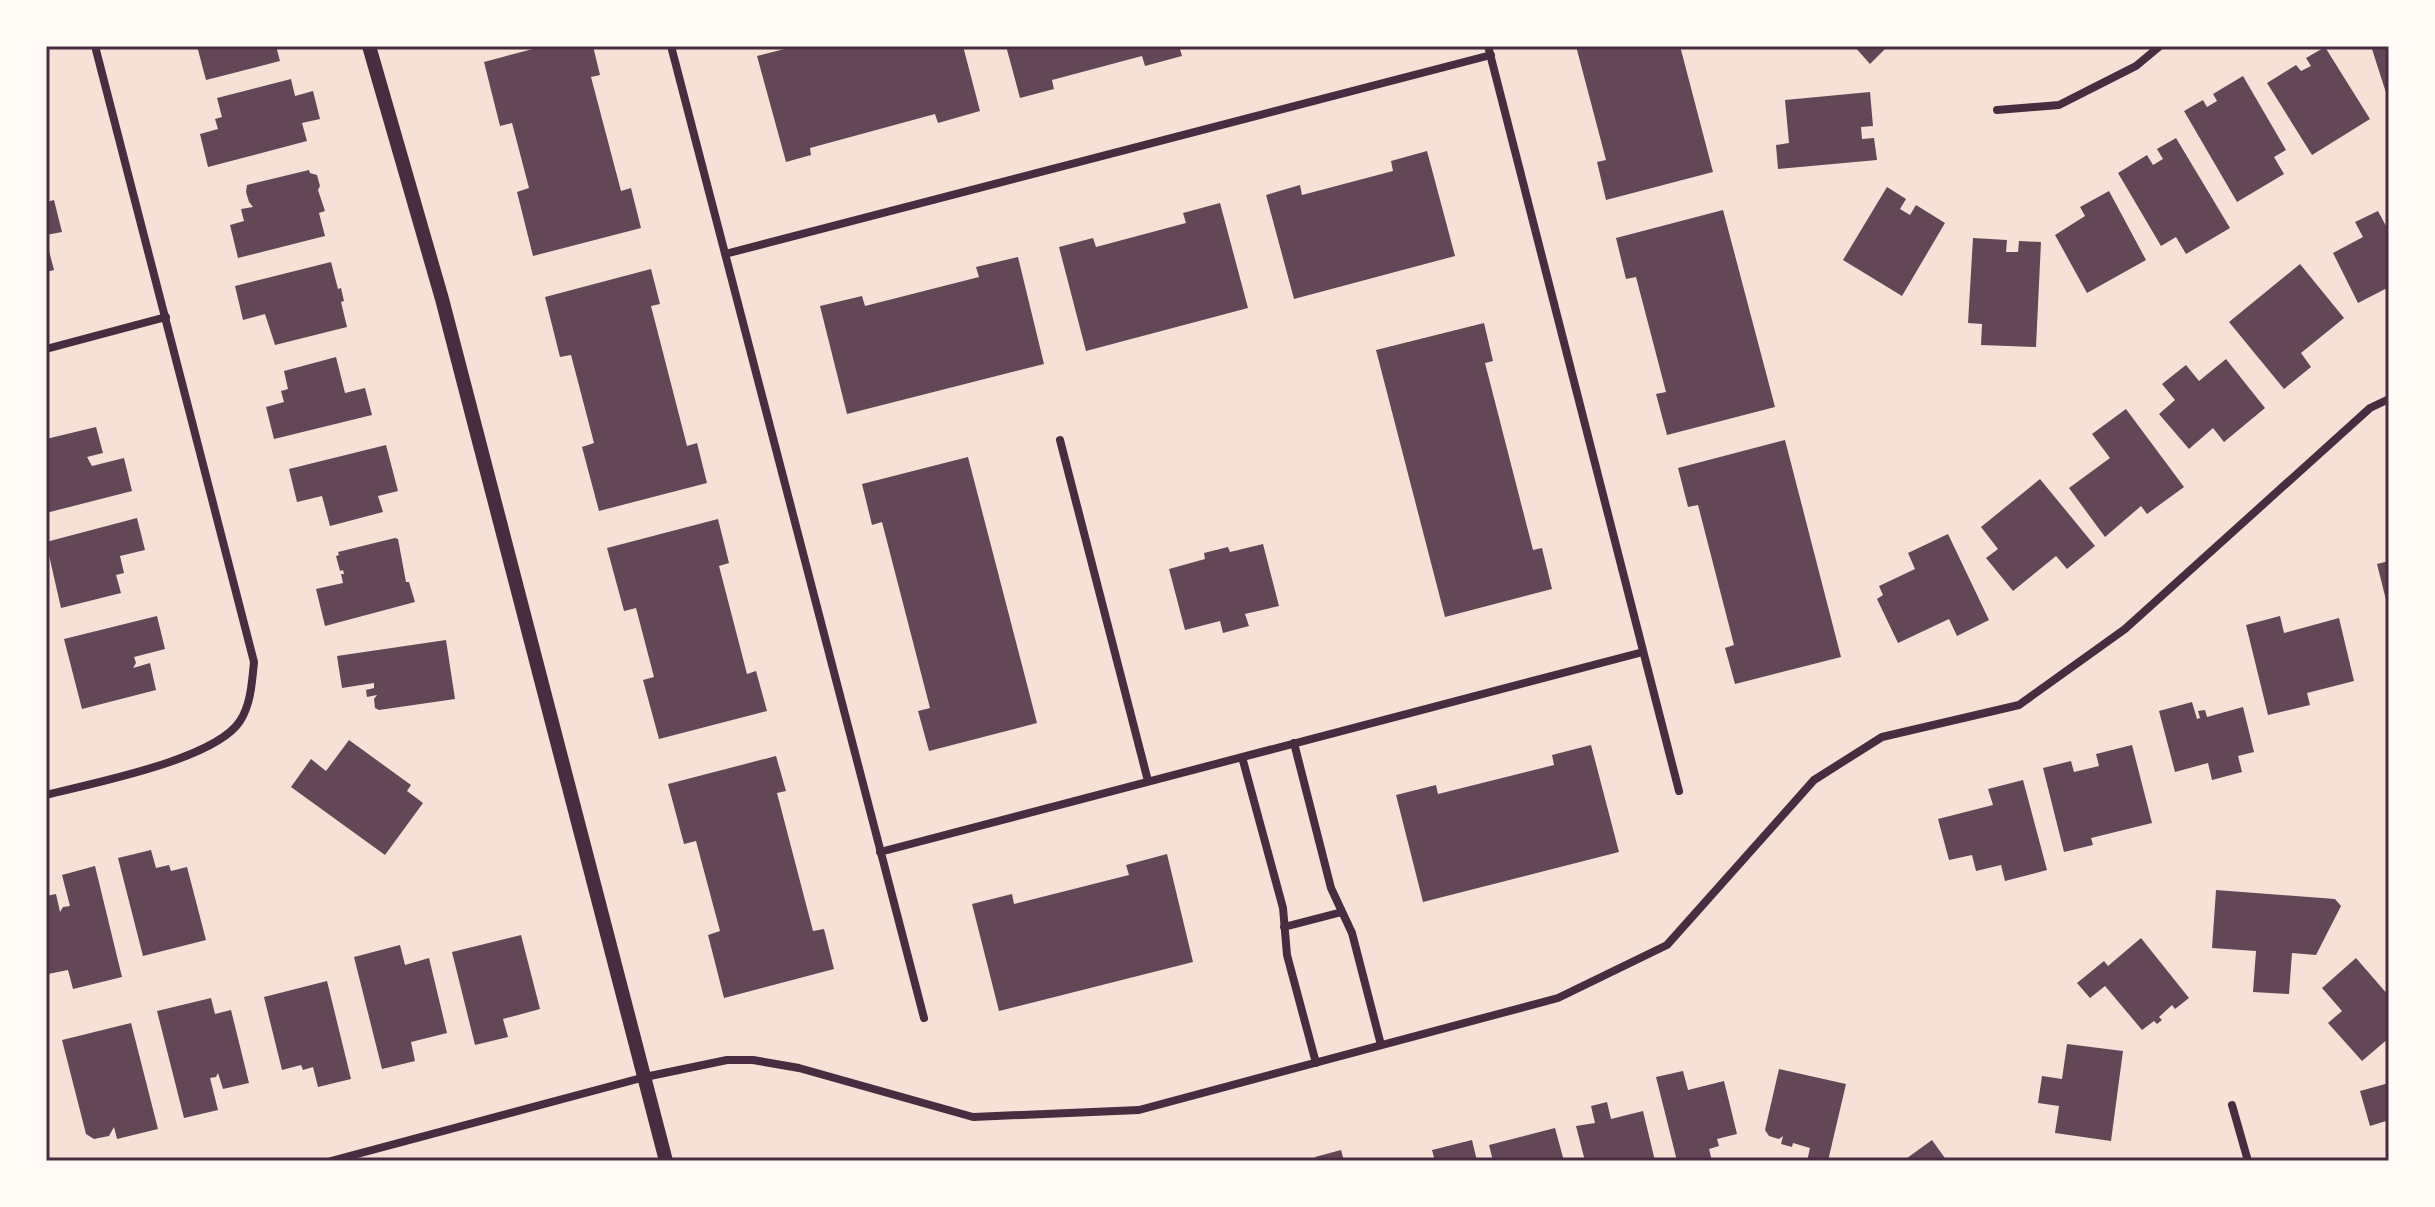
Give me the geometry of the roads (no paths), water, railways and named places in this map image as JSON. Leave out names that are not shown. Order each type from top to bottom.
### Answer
[{"type":"street","points":[[46,795],[190,756],[219,743],[240,722],[251,694],[254,662],[95,46]]},
{"type":"street","points":[[369,46],[442,299],[666,1161]]},
{"type":"street","points":[[671,46],[924,1018]]},
{"type":"street","points":[[1997,110],[2059,105],[2136,66],[2160,46]]},
{"type":"street","points":[[725,254],[1490,50],[1679,791]]},
{"type":"street","points":[[46,349],[166,317]]},
{"type":"street","points":[[331,1161],[354,1158],[645,1077],[727,1060],[753,1060],[799,1068],[973,1117],[1139,1110],[1558,998],[1667,945],[1814,780],[1882,737],[2019,705],[2125,629],[2370,408],[2389,399]]},
{"type":"street","points":[[1060,440],[1148,781]]},
{"type":"street","points":[[880,852],[1643,652]]},
{"type":"street","points":[[1294,743],[1331,888],[1352,933],[1381,1045]]},
{"type":"street","points":[[1242,757],[1283,908],[1287,955],[1316,1063]]},
{"type":"street","points":[[1284,927],[1342,912]]},
{"type":"street","points":[[2232,1105],[2248,1161]]}]
